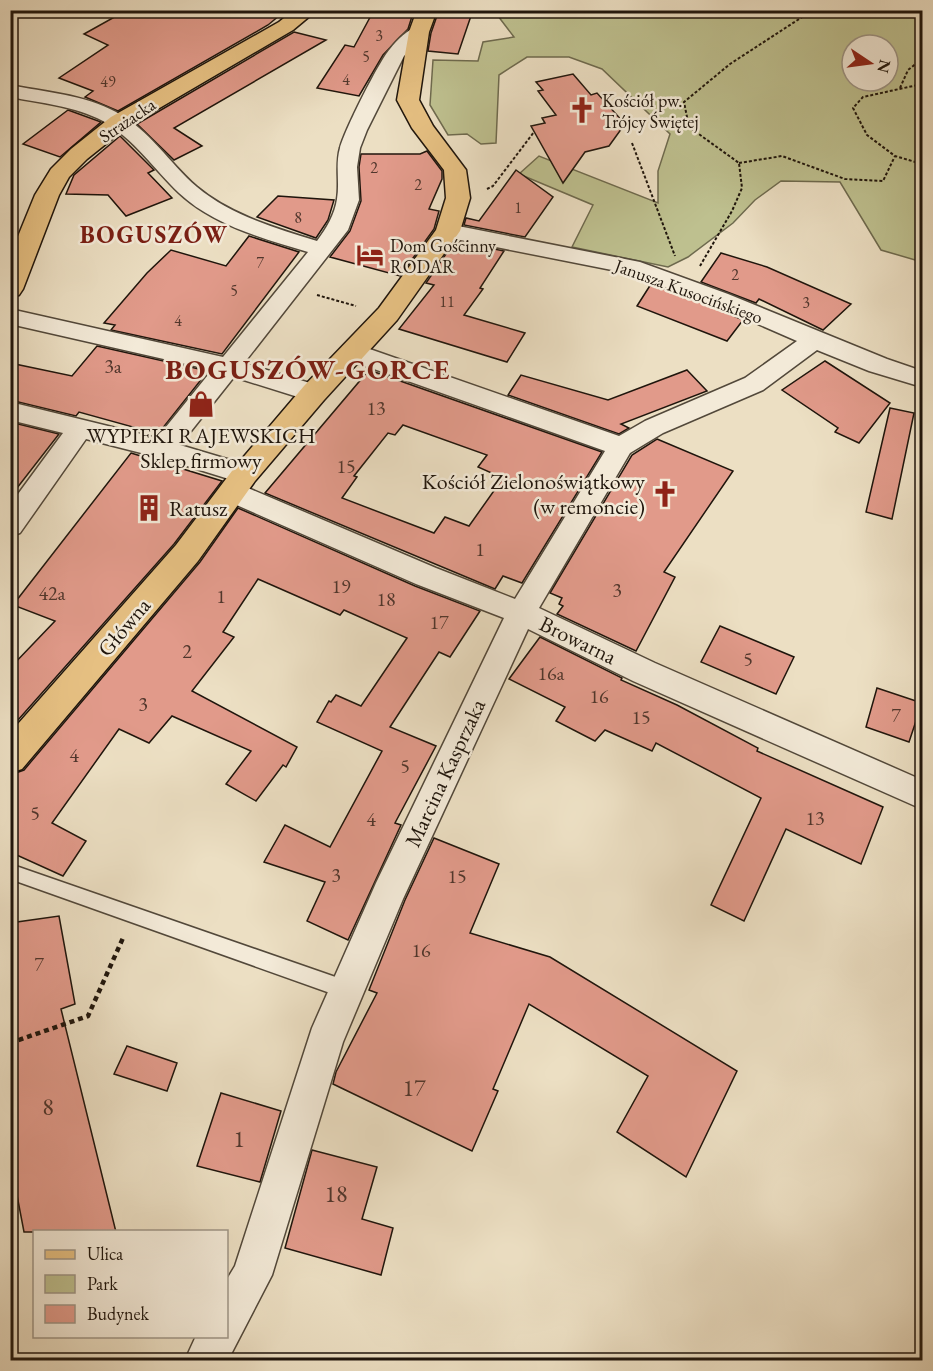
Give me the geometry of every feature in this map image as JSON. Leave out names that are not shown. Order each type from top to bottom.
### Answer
[{"type":"main road","name":"Strażacka","points":[[10,289],[47,195],[59,174],[79,154],[119,122],[286,26],[307,10]]},
{"type":"main road","name":"Główna","points":[[10,758],[187,553],[238,483],[314,393],[387,314],[448,231],[458,198],[455,170],[423,128],[408,100],[419,32],[427,10]]},
{"type":"street","points":[[164,449],[223,365],[337,230],[348,200],[347,166],[350,148],[357,130],[396,53],[419,32]]},
{"type":"street","points":[[10,91],[91,109],[119,122],[161,159],[189,191],[212,207],[277,235],[321,249]]},
{"type":"street","name":"Janusza Kusocińskiego","points":[[448,231],[632,267],[688,287],[815,340],[922,379]]},
{"type":"street","points":[[10,316],[223,365],[314,393]]},
{"type":"street","name":"Marcina Kasprzaka","points":[[228,1318],[252,1275],[325,1041],[388,894],[521,613],[621,447],[654,427],[754,384],[815,340]]},
{"type":"street","points":[[352,352],[621,447]]},
{"type":"street","name":"Browarna","points":[[10,411],[164,449],[426,576],[521,613],[644,672],[922,795]]},
{"type":"street","points":[[10,526],[79,429]]},
{"type":"street","points":[[206,1360],[218,1338]]},
{"type":"lane","points":[[10,871],[347,990]]},
{"type":"path","points":[[813,10],[780,30],[712,78],[684,102],[689,127],[739,163],[782,156],[846,178],[883,181],[895,156]]},
{"type":"path","points":[[900,89],[908,70],[922,59]]},
{"type":"path","points":[[900,89],[922,84]]},
{"type":"path","points":[[882,93],[863,97],[853,108],[867,135],[895,156],[922,164]]},
{"type":"path","points":[[493,186],[534,132]]},
{"type":"path","points":[[632,143],[688,287]]},
{"type":"path","points":[[688,287],[732,211],[742,189],[739,163]]},
{"type":"path","points":[[10,1043],[88,1016],[134,914]]},
{"type":"green space","points":[[499,11],[922,11],[922,262],[881,250],[840,182],[781,181],[755,200],[733,223],[688,257],[668,267],[572,247],[593,205],[519,174],[539,156],[658,203],[658,171],[670,134],[602,69],[569,57],[527,57],[499,75],[496,143],[481,144],[467,134],[448,135],[430,105],[433,60],[478,61],[483,42],[514,37],[498,16]]},
{"type":"building","points":[[127,10],[286,10],[268,25],[118,111],[85,97],[93,91],[59,78],[108,45],[84,34]]},
{"type":"building","points":[[374,10],[414,10],[408,29],[383,55],[359,96],[317,88],[345,45],[354,47]]},
{"type":"building","points":[[439,10],[473,10],[458,54],[428,51]]},
{"type":"building","points":[[294,32],[326,40],[174,128],[202,146],[174,160],[137,124]]},
{"type":"building","name":"Kościół pw. Trójcy Świętej","points":[[573,74],[591,95],[597,93],[625,124],[620,125],[622,128],[609,146],[585,152],[563,183],[531,126],[545,123],[542,118],[556,115],[538,91],[543,90],[536,82]]},
{"type":"building","points":[[68,110],[101,122],[60,157],[23,144]]},
{"type":"building","points":[[120,136],[154,170],[148,173],[172,198],[126,216],[108,195],[66,194],[74,175]]},
{"type":"building","points":[[427,151],[442,171],[442,179],[429,209],[439,211],[434,229],[400,276],[330,257],[350,231],[361,201],[359,167],[361,154],[420,154]]},
{"type":"building","points":[[516,170],[553,197],[525,237],[464,225],[466,218],[479,221]]},
{"type":"building","points":[[278,196],[334,200],[328,220],[316,238],[257,217]]},
{"type":"building","points":[[249,236],[299,252],[222,354],[111,330],[115,325],[104,323],[147,273],[171,250],[226,266]]},
{"type":"building","points":[[455,241],[504,251],[480,288],[483,289],[464,315],[525,333],[507,362],[399,329],[434,285],[426,283]]},
{"type":"building","points":[[721,253],[767,267],[851,304],[823,330],[759,299],[756,303],[701,282]]},
{"type":"building","points":[[651,284],[743,320],[727,341],[637,306]]},
{"type":"building","points":[[97,346],[208,371],[158,434],[79,412],[76,416],[10,400],[10,363],[72,376]]},
{"type":"building","points":[[825,361],[890,403],[859,443],[835,432],[838,428],[782,390]]},
{"type":"building","points":[[369,370],[602,452],[522,583],[503,576],[495,589],[265,493]],"holes":[[[403,425],[487,455],[478,467],[503,478],[469,526],[445,517],[434,533],[342,498],[357,477],[354,476],[388,433],[395,435]]]},
{"type":"building","points":[[687,370],[707,391],[621,424],[629,428],[619,434],[508,395],[521,375],[608,400]]},
{"type":"building","points":[[890,408],[914,413],[892,519],[866,512]]},
{"type":"building","points":[[10,422],[59,434],[10,497]]},
{"type":"building","points":[[657,439],[733,471],[664,572],[675,577],[636,651],[557,614],[563,606],[559,604],[562,598],[550,593],[632,455]]},
{"type":"building","points":[[131,453],[222,481],[174,544],[10,729],[10,668],[55,621],[13,605]]},
{"type":"building","points":[[238,508],[415,586],[480,611],[450,657],[439,652],[390,727],[436,746],[395,823],[401,825],[348,940],[307,921],[325,882],[264,862],[285,825],[330,847],[382,751],[317,722],[329,701],[331,702],[336,695],[361,706],[407,638],[344,610],[340,615],[258,579],[223,632],[234,637],[192,691],[297,747],[286,767],[283,765],[256,801],[226,784],[251,751],[172,716],[149,743],[119,729],[52,823],[86,841],[63,876],[10,852],[10,775],[24,770],[200,562]]},
{"type":"building","points":[[720,626],[794,657],[776,694],[701,662]]},
{"type":"building","points":[[540,637],[622,678],[621,680],[677,705],[758,748],[757,751],[883,807],[861,864],[786,829],[744,921],[711,905],[761,798],[656,743],[652,751],[605,730],[595,741],[556,721],[565,707],[509,679]]},
{"type":"building","points":[[877,688],[922,703],[909,742],[866,727]]},
{"type":"building","points":[[434,838],[499,864],[470,933],[550,957],[737,1071],[686,1177],[617,1132],[648,1076],[529,1004],[493,1089],[498,1091],[472,1151],[333,1084],[336,1072],[377,993],[369,990],[405,900]]},
{"type":"building","points":[[59,916],[75,1004],[61,1009],[116,1230],[33,1230],[33,1232],[24,1232],[10,1156],[10,923]]},
{"type":"building","points":[[127,1046],[177,1063],[167,1091],[114,1074]]},
{"type":"building","points":[[221,1093],[281,1111],[260,1182],[197,1166]]},
{"type":"building","points":[[312,1150],[377,1167],[362,1219],[393,1228],[381,1275],[285,1248]]},
{"type":"place","name":"Kościół pw. Trójcy Świętej","points":[[582,110]]},
{"type":"place","name":"Dom Gościnny RODAR","points":[[370,255]]},
{"type":"place","name":"WYPIEKI RAJEWSKICH Sklep firmowy","points":[[201,404]]},
{"type":"place","name":"Kościół Zielonoświątkowy (w remoncie)","points":[[665,494]]},
{"type":"place","name":"Ratusz","points":[[149,508]]},
{"type":"district","name":"BOGUSZÓW","points":[[154,234]]},
{"type":"district","name":"BOGUSZÓW-GORCE","points":[[308,369]]}]
